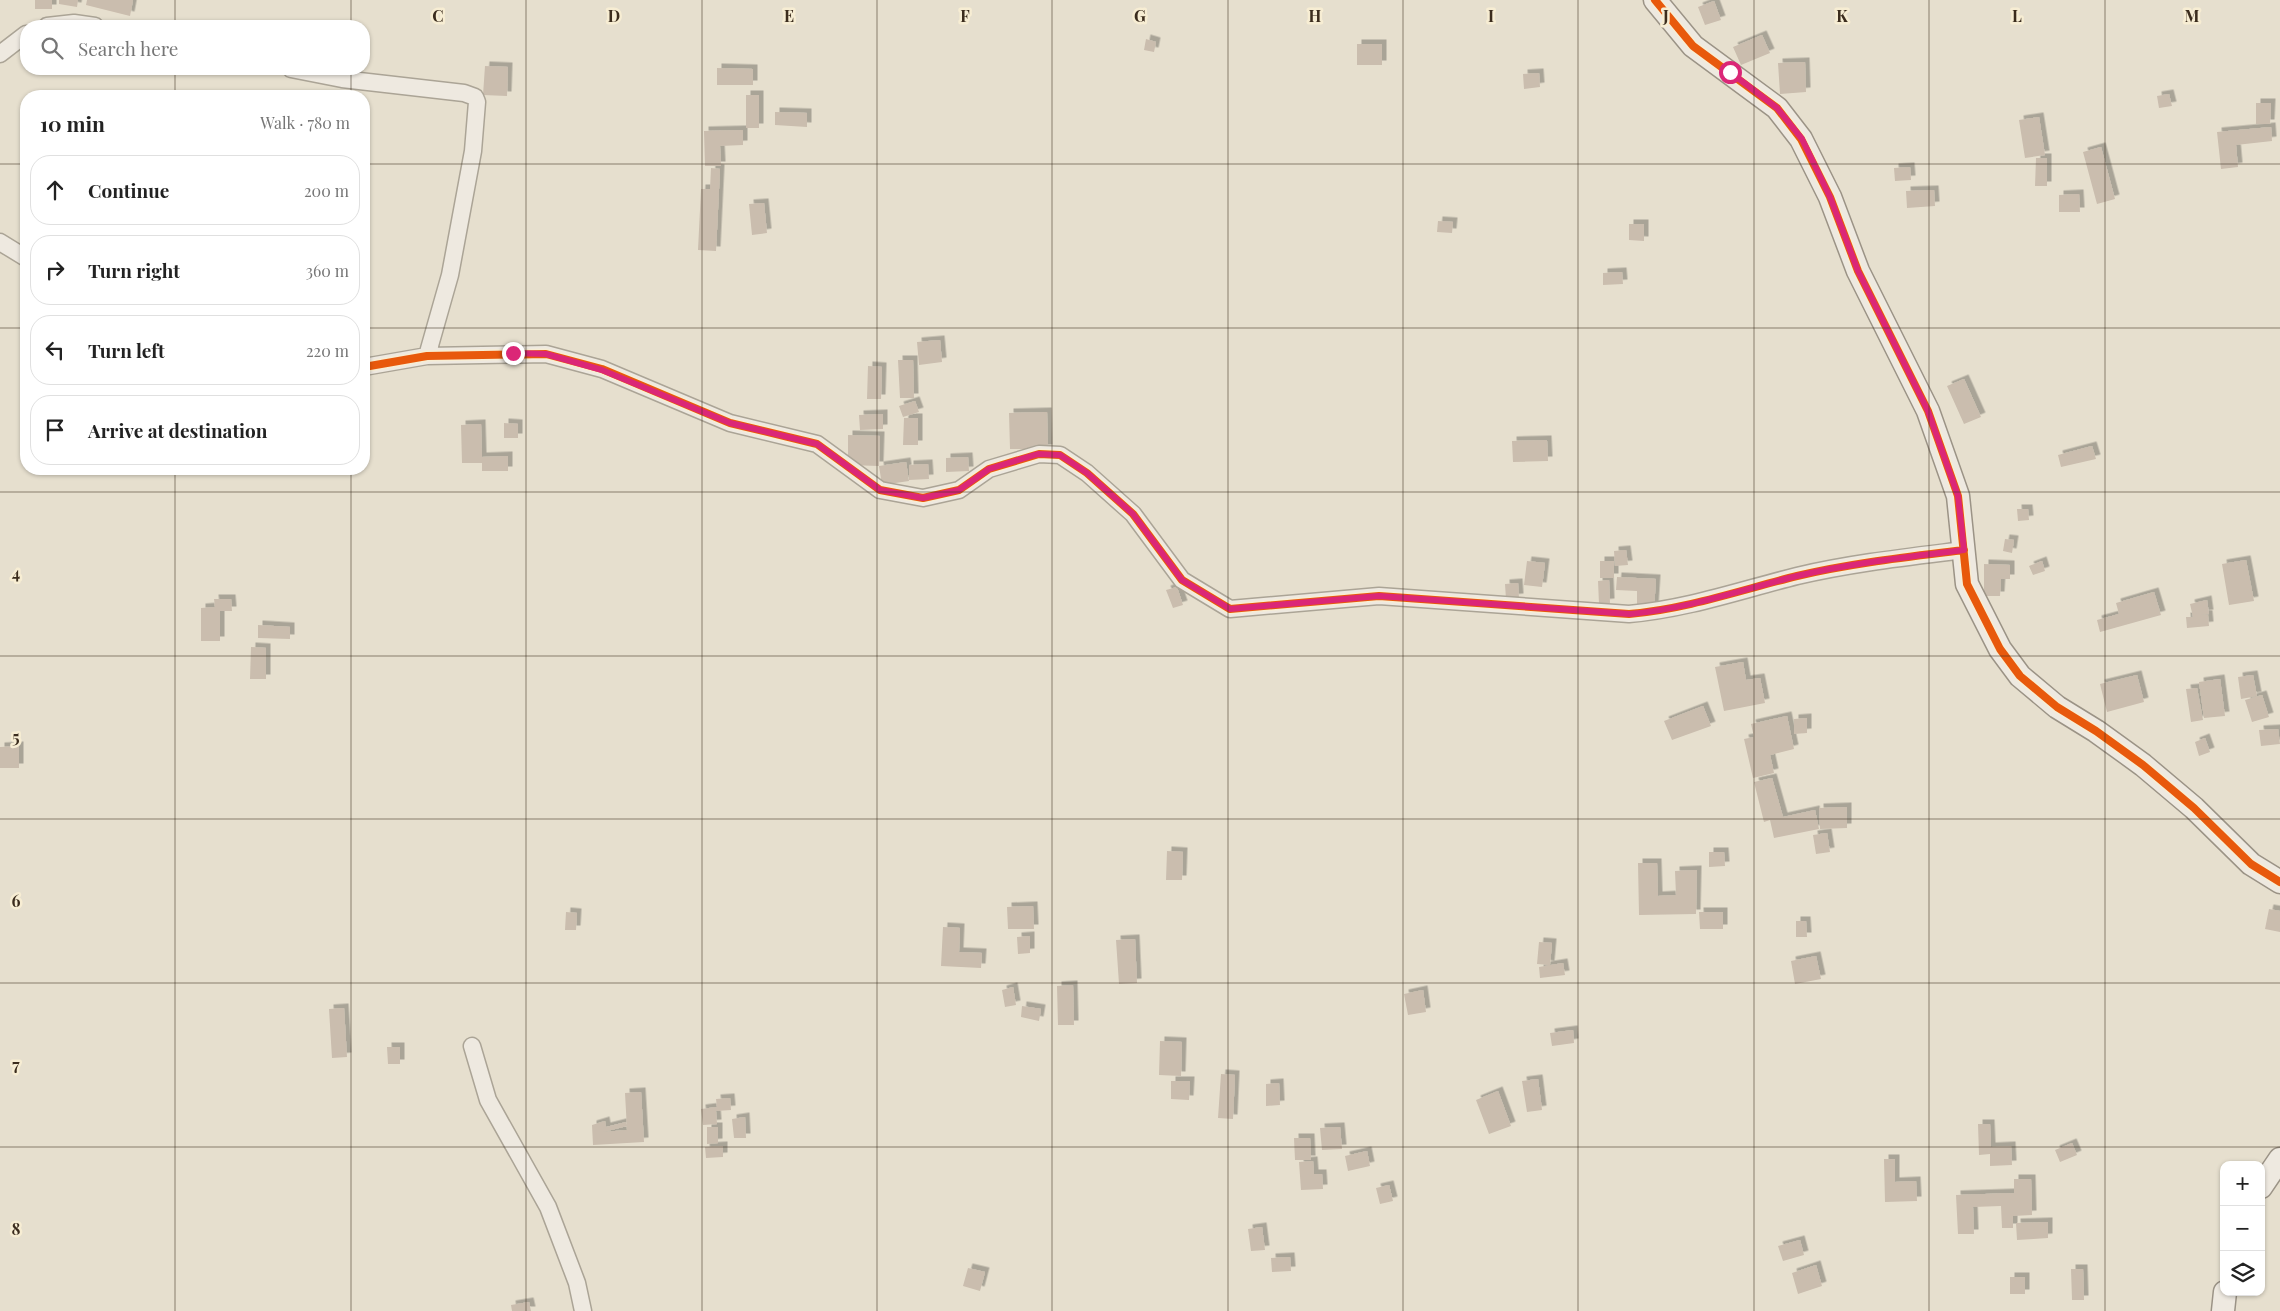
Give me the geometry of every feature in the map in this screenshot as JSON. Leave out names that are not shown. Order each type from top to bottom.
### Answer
[{"type":"street","points":[[1655,0],[1693,46],[1777,108],[1802,139],[1830,197],[1858,271],[1928,411],[1958,496],[1967,584],[2000,649],[2020,676],[2057,707],[2096,731],[2143,765],[2194,808],[2251,864],[2280,882]]},
{"type":"street","points":[[0,54],[20,39]]},
{"type":"street","points":[[322,75],[464,93],[475,97],[477,102],[473,151],[462,202],[450,275],[427,356]]},
{"type":"street","points":[[0,242],[20,254]]},
{"type":"street","points":[[370,366],[427,356],[546,354],[602,370],[730,423],[817,444],[880,490],[923,498],[959,490],[989,469],[1038,454],[1060,455],[1087,473],[1133,514],[1182,580],[1230,609],[1379,596],[1630,614],[1657,612],[1694,605],[1799,576],[1879,561],[1964,550]]},
{"type":"street","points":[[472,1046],[488,1100],[548,1207],[577,1283],[583,1311]]},
{"type":"street","points":[[2265,1181],[2280,1159]]},
{"type":"street","points":[[2223,1311],[2225,1296]]},
{"type":"building","points":[[35,0],[52,0],[52,9],[35,9]]},
{"type":"building","points":[[59,0],[78,0],[77,7],[59,4]]},
{"type":"building","points":[[87,0],[133,0],[130,16],[86,5]]},
{"type":"building","points":[[1714,1],[1721,20],[1705,25],[1698,7]]},
{"type":"building","points":[[1762,35],[1770,53],[1741,65],[1733,47]]},
{"type":"building","points":[[1146,39],[1156,42],[1154,52],[1144,50]]},
{"type":"building","points":[[1357,44],[1382,44],[1382,65],[1357,65]]},
{"type":"building","points":[[1805,62],[1806,92],[1780,94],[1778,63]]},
{"type":"building","points":[[485,66],[508,67],[507,96],[483,95]]},
{"type":"building","points":[[717,68],[753,69],[753,85],[717,85]]},
{"type":"building","points":[[1539,73],[1540,87],[1524,89],[1523,74]]},
{"type":"building","points":[[2169,94],[2172,106],[2159,108],[2157,96]]},
{"type":"building","points":[[746,95],[759,95],[759,128],[746,128]]},
{"type":"building","points":[[2256,103],[2271,103],[2270,124],[2256,124]]},
{"type":"building","points":[[775,112],[807,113],[807,127],[775,125]]},
{"type":"building","points":[[2039,117],[2045,155],[2025,158],[2019,120]]},
{"type":"building","points":[[2271,127],[2272,141],[2236,145],[2238,167],[2221,169],[2217,132]]},
{"type":"building","points":[[743,130],[743,145],[720,146],[721,166],[705,166],[704,131]]},
{"type":"building","points":[[2101,147],[2115,199],[2097,204],[2083,152]]},
{"type":"building","points":[[2036,158],[2047,158],[2047,186],[2035,186]]},
{"type":"building","points":[[1910,167],[1911,180],[1895,181],[1894,168]]},
{"type":"building","points":[[711,168],[720,169],[716,251],[698,250],[701,189],[710,189]]},
{"type":"building","points":[[1934,190],[1935,206],[1907,208],[1906,191]]},
{"type":"building","points":[[2079,194],[2080,212],[2059,212],[2059,195]]},
{"type":"building","points":[[764,203],[767,233],[752,235],[749,204]]},
{"type":"building","points":[[1438,221],[1453,222],[1452,233],[1437,232]]},
{"type":"building","points":[[1629,224],[1644,224],[1644,241],[1629,240]]},
{"type":"building","points":[[1622,272],[1623,284],[1603,285],[1603,273]]},
{"type":"building","points":[[940,340],[942,362],[919,365],[917,342]]},
{"type":"building","points":[[898,360],[913,360],[914,398],[900,398]]},
{"type":"building","points":[[868,366],[882,367],[881,399],[867,399]]},
{"type":"building","points":[[1964,379],[1981,417],[1964,424],[1947,386]]},
{"type":"building","points":[[915,401],[919,412],[903,417],[899,406]]},
{"type":"building","points":[[1047,412],[1048,449],[1010,449],[1009,413]]},
{"type":"building","points":[[883,414],[883,429],[860,430],[859,415]]},
{"type":"building","points":[[904,418],[918,418],[918,445],[903,445]]},
{"type":"building","points":[[504,423],[518,424],[518,438],[504,438]]},
{"type":"building","points":[[481,424],[482,457],[508,456],[508,471],[482,471],[482,463],[462,463],[461,425]]},
{"type":"building","points":[[848,435],[880,436],[879,466],[848,465]]},
{"type":"building","points":[[1547,440],[1548,461],[1513,462],[1512,441]]},
{"type":"building","points":[[2092,446],[2096,459],[2061,467],[2058,455]]},
{"type":"building","points":[[968,457],[969,471],[946,472],[946,458]]},
{"type":"building","points":[[906,462],[909,481],[882,485],[879,466]]},
{"type":"building","points":[[928,464],[929,479],[909,480],[909,465]]},
{"type":"building","points":[[2017,509],[2028,509],[2029,520],[2018,521]]},
{"type":"building","points":[[2005,539],[2014,540],[2012,553],[2003,551]]},
{"type":"building","points":[[1626,550],[1628,565],[1615,566],[1614,551]]},
{"type":"building","points":[[2246,560],[2254,601],[2229,605],[2222,564]]},
{"type":"building","points":[[1527,561],[1545,563],[1542,587],[1524,585]]},
{"type":"building","points":[[1600,561],[1614,561],[1614,578],[1600,578]]},
{"type":"building","points":[[2042,561],[2045,571],[2033,575],[2029,566]]},
{"type":"building","points":[[1984,564],[2010,565],[2010,579],[2001,579],[2000,596],[1984,596]]},
{"type":"building","points":[[1617,577],[1656,579],[1654,609],[1637,608],[1637,591],[1616,590]]},
{"type":"building","points":[[1609,580],[1610,603],[1599,604],[1598,581]]},
{"type":"building","points":[[1518,583],[1519,598],[1506,599],[1505,584]]},
{"type":"building","points":[[1177,587],[1183,605],[1173,608],[1166,590]]},
{"type":"building","points":[[2154,592],[2161,615],[2100,632],[2097,620],[2119,614],[2116,603]]},
{"type":"building","points":[[214,599],[231,599],[232,611],[220,611],[220,641],[201,641],[201,608],[215,607]]},
{"type":"building","points":[[2207,600],[2209,614],[2201,615],[2208,615],[2209,626],[2187,628],[2186,617],[2193,617],[2190,604]]},
{"type":"building","points":[[258,625],[290,627],[290,639],[258,638]]},
{"type":"building","points":[[251,647],[266,648],[266,679],[250,679]]},
{"type":"building","points":[[1743,662],[1746,680],[1760,678],[1765,703],[1724,711],[1715,667]]},
{"type":"building","points":[[2137,675],[2144,702],[2107,712],[2100,684]]},
{"type":"building","points":[[2253,675],[2257,696],[2241,699],[2238,677]]},
{"type":"building","points":[[2220,679],[2225,716],[2204,718],[2199,682]]},
{"type":"building","points":[[2197,688],[2203,720],[2191,722],[2186,689]]},
{"type":"building","points":[[2262,695],[2269,717],[2252,722],[2245,700]]},
{"type":"building","points":[[1703,706],[1711,726],[1672,740],[1664,721]]},
{"type":"building","points":[[1787,716],[1794,749],[1770,755],[1774,773],[1753,778],[1744,739],[1754,737],[1751,724]]},
{"type":"building","points":[[1807,718],[1807,733],[1794,734],[1794,719]]},
{"type":"building","points":[[2278,729],[2280,744],[2261,746],[2259,730]]},
{"type":"building","points":[[2205,738],[2210,752],[2199,756],[2195,742]]},
{"type":"building","points":[[19,746],[19,768],[0,768],[0,747]]},
{"type":"building","points":[[1772,778],[1783,817],[1815,810],[1819,829],[1774,838],[1770,820],[1764,822],[1754,782]]},
{"type":"building","points":[[1847,807],[1847,828],[1820,829],[1819,808]]},
{"type":"building","points":[[1827,833],[1830,852],[1816,854],[1813,835]]},
{"type":"building","points":[[1167,851],[1183,852],[1182,880],[1166,880]]},
{"type":"building","points":[[1709,852],[1724,852],[1725,866],[1709,867]]},
{"type":"building","points":[[1638,863],[1657,863],[1658,896],[1676,895],[1675,871],[1697,870],[1696,914],[1639,915]]},
{"type":"building","points":[[1033,906],[1034,929],[1008,929],[1007,907]]},
{"type":"building","points":[[2269,909],[2280,911],[2280,932],[2265,929]]},
{"type":"building","points":[[566,912],[577,913],[576,930],[565,930]]},
{"type":"building","points":[[1699,912],[1723,912],[1723,929],[1700,929]]},
{"type":"building","points":[[1796,921],[1806,921],[1807,937],[1796,937]]},
{"type":"building","points":[[943,927],[960,928],[959,952],[982,953],[981,968],[941,966]]},
{"type":"building","points":[[1030,936],[1030,953],[1018,954],[1017,937]]},
{"type":"building","points":[[1135,939],[1137,983],[1119,984],[1116,940]]},
{"type":"building","points":[[1539,942],[1552,943],[1550,965],[1537,964]]},
{"type":"building","points":[[1816,956],[1821,979],[1795,984],[1791,961]]},
{"type":"building","points":[[1563,963],[1565,975],[1540,978],[1539,967]]},
{"type":"building","points":[[1073,985],[1074,1025],[1058,1025],[1057,986]]},
{"type":"building","points":[[1013,987],[1016,1005],[1005,1007],[1002,990]]},
{"type":"building","points":[[1423,990],[1426,1012],[1408,1015],[1404,994]]},
{"type":"building","points":[[1022,1006],[1041,1009],[1039,1021],[1021,1017]]},
{"type":"building","points":[[344,1008],[347,1057],[332,1058],[329,1009]]},
{"type":"building","points":[[1573,1030],[1574,1043],[1552,1046],[1550,1033]]},
{"type":"building","points":[[1160,1041],[1182,1042],[1181,1076],[1159,1075]]},
{"type":"building","points":[[387,1047],[400,1047],[400,1064],[388,1064]]},
{"type":"building","points":[[1221,1074],[1235,1075],[1233,1119],[1218,1118]]},
{"type":"building","points":[[1538,1079],[1542,1110],[1527,1112],[1522,1081]]},
{"type":"building","points":[[1171,1081],[1190,1081],[1189,1100],[1171,1099]]},
{"type":"building","points":[[1279,1083],[1280,1105],[1266,1106],[1266,1084]]},
{"type":"building","points":[[1498,1091],[1511,1126],[1489,1134],[1476,1100]]},
{"type":"building","points":[[641,1092],[644,1142],[593,1145],[592,1125],[605,1121],[606,1127],[626,1122],[627,1125],[625,1093]],"holes":[[[627,1126],[627,1130],[603,1132]]]},
{"type":"building","points":[[730,1098],[731,1110],[716,1111],[717,1124],[703,1125],[701,1109],[717,1107],[716,1099]]},
{"type":"building","points":[[745,1117],[746,1138],[734,1138],[732,1119]]},
{"type":"building","points":[[1978,1124],[1990,1124],[1991,1147],[2011,1146],[2012,1165],[1990,1166],[1990,1154],[1979,1155]]},
{"type":"building","points":[[707,1127],[718,1127],[718,1143],[707,1144]]},
{"type":"building","points":[[1340,1127],[1342,1149],[1322,1150],[1320,1128]]},
{"type":"building","points":[[1294,1138],[1310,1138],[1311,1160],[1295,1160]]},
{"type":"building","points":[[2072,1143],[2077,1155],[2060,1162],[2055,1150]]},
{"type":"building","points":[[723,1146],[723,1157],[706,1158],[705,1147]]},
{"type":"building","points":[[1367,1151],[1370,1166],[1348,1171],[1345,1156]]},
{"type":"building","points":[[1884,1159],[1895,1159],[1895,1182],[1916,1181],[1917,1201],[1885,1202]]},
{"type":"building","points":[[1313,1161],[1314,1174],[1322,1174],[1323,1189],[1301,1190],[1299,1162]]},
{"type":"building","points":[[2014,1179],[2031,1179],[2032,1215],[2013,1216],[2013,1228],[2002,1228],[2001,1206],[1973,1207],[1974,1234],[1958,1234],[1956,1195],[2014,1193]]},
{"type":"building","points":[[1389,1185],[1393,1201],[1380,1204],[1376,1188]]},
{"type":"building","points":[[2048,1222],[2048,1238],[2017,1240],[2016,1223]]},
{"type":"building","points":[[1262,1227],[1265,1250],[1251,1251],[1248,1229]]},
{"type":"building","points":[[1800,1240],[1804,1255],[1783,1261],[1778,1246]]},
{"type":"building","points":[[1290,1257],[1291,1271],[1272,1272],[1271,1258]]},
{"type":"building","points":[[1816,1265],[1822,1286],[1798,1294],[1792,1273]]},
{"type":"building","points":[[968,1268],[985,1272],[980,1291],[963,1286]]},
{"type":"building","points":[[2071,1269],[2083,1269],[2084,1300],[2072,1300]]},
{"type":"building","points":[[2010,1277],[2025,1277],[2025,1294],[2010,1294]]},
{"type":"building","points":[[529,1302],[531,1311],[512,1311],[511,1305]]},
{"type":"cycle path","points":[[1655,0],[1693,46],[1777,108],[1801,139],[1830,197],[1858,271],[1928,411],[1958,496],[1967,584],[2000,649],[2020,676],[2057,707],[2096,731],[2143,765],[2194,808],[2251,864],[2280,882]]},
{"type":"cycle path","points":[[370,366],[427,356],[546,354],[602,369],[730,423],[817,444],[880,490],[923,498],[959,490],[989,469],[1039,454],[1060,455],[1087,473],[1133,514],[1182,580],[1230,609],[1379,596],[1629,614],[1672,608],[1838,567],[1964,550]]},
{"type":"route","points":[[513,353],[546,354],[602,370],[730,423],[817,444],[863,475],[880,490],[923,498],[959,490],[989,469],[1038,454],[1060,455],[1087,473],[1133,514],[1182,580],[1230,609],[1379,596],[1630,614],[1657,612],[1694,605],[1799,576],[1879,561],[1964,550],[1958,496],[1928,411],[1858,271],[1830,197],[1802,139],[1777,108],[1730,72]]}]
